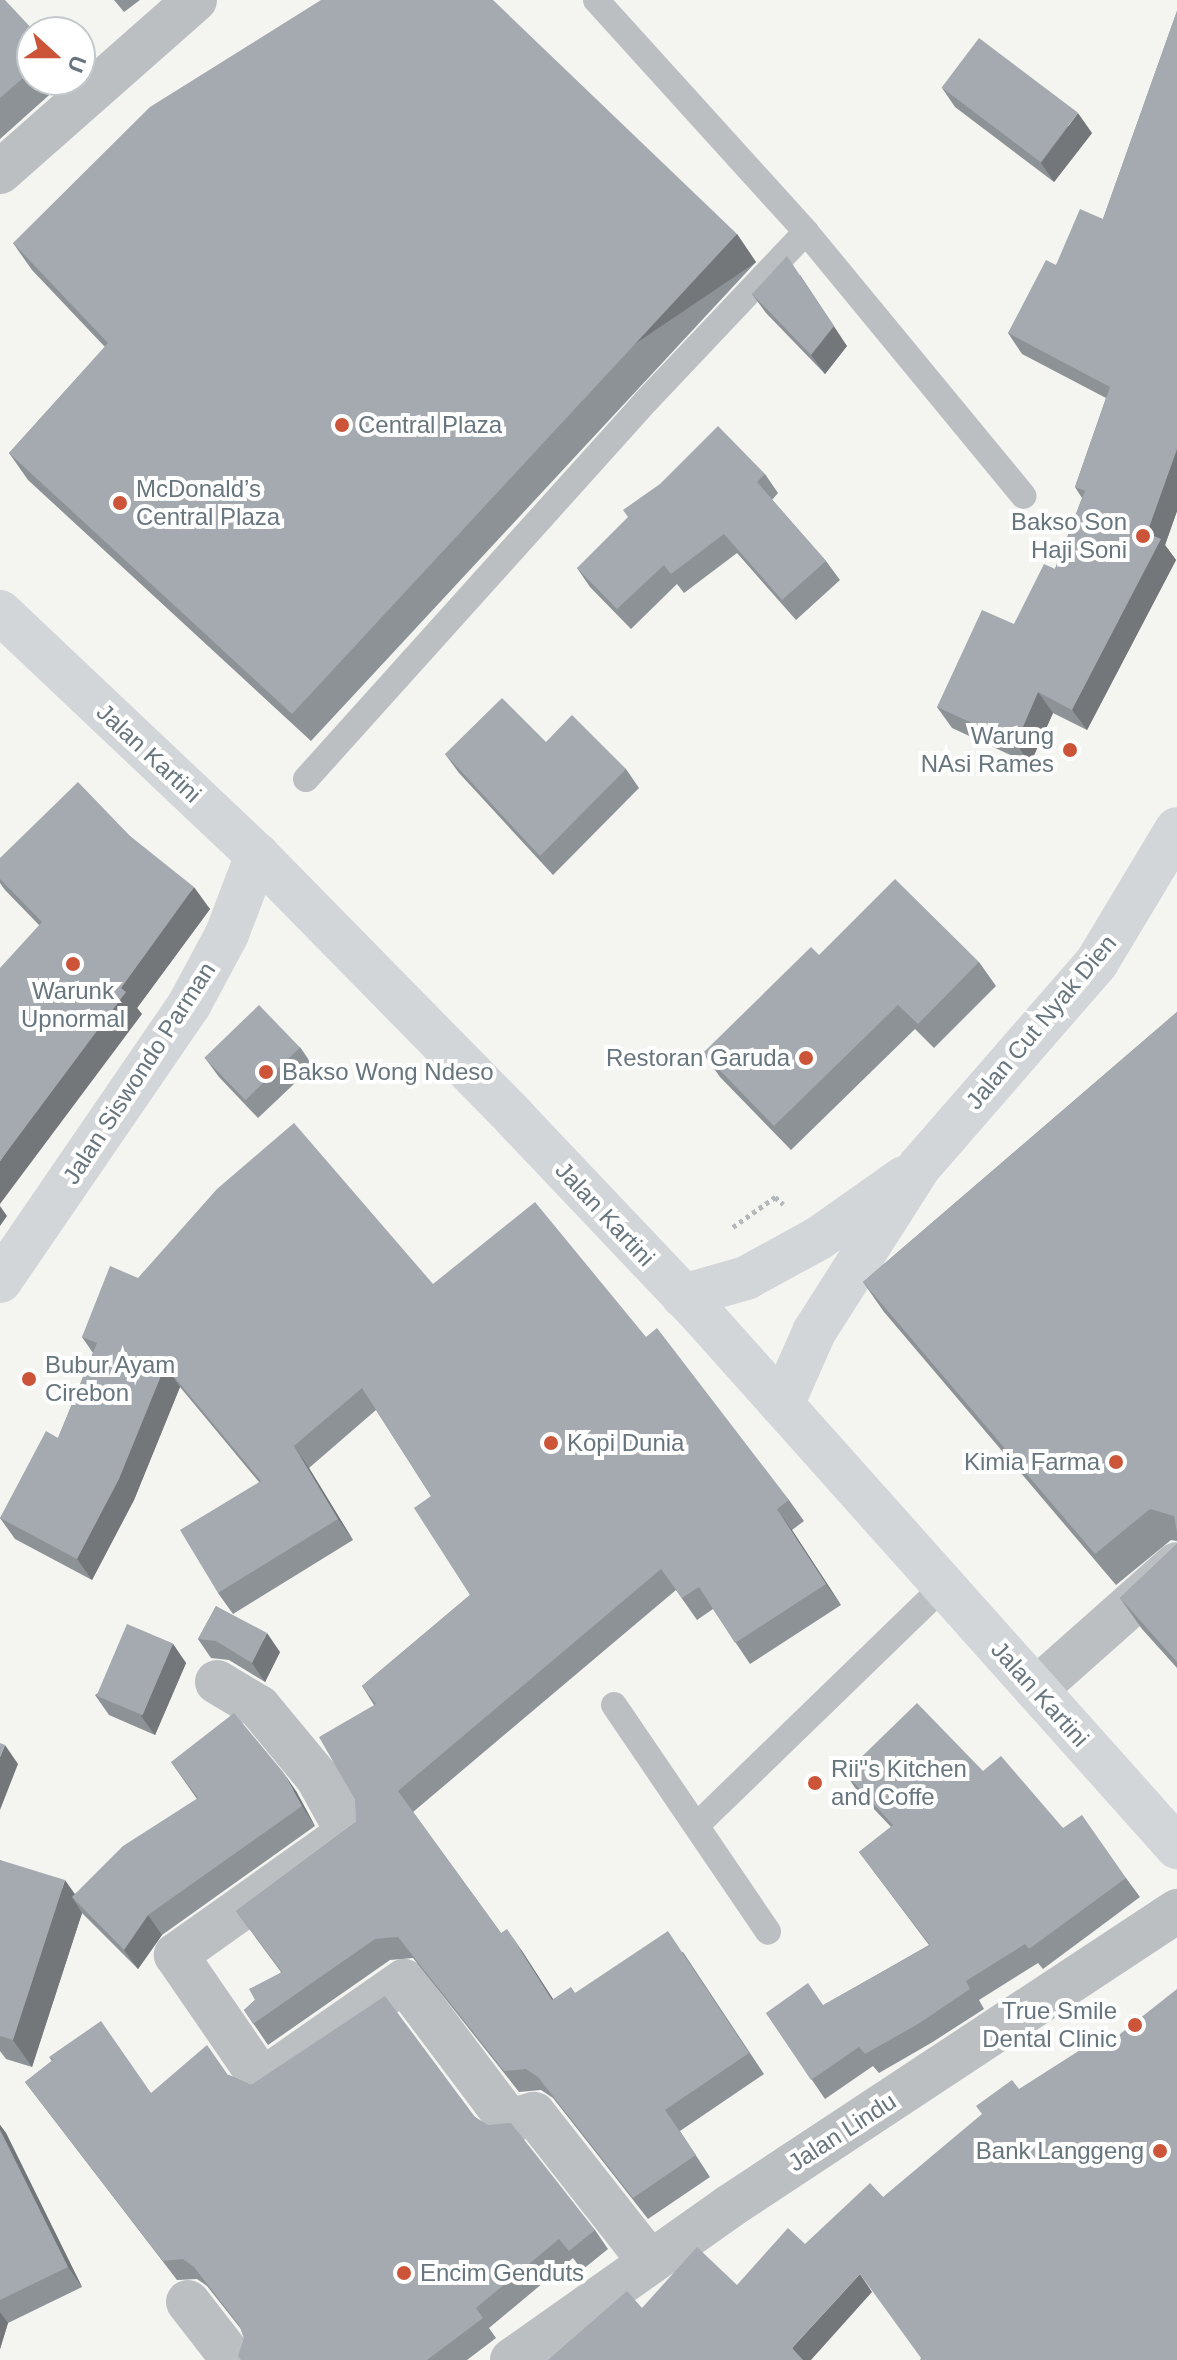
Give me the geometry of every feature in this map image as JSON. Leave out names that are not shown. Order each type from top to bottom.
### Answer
[{"type":"main road","name":"Jalan Kartini","points":[[0,612],[257,855],[683,1296],[1177,1847]]},
{"type":"main road","name":"Jalan Cut Nyak Dien","points":[[782,1405],[814,1332],[919,1167],[1097,962],[1177,829]]},
{"type":"main road","name":"Jalan Siswondo Parman","points":[[0,1281],[189,1005],[227,934],[257,855]]},
{"type":"main road","name":"Jalan Cut Nyak Dien","points":[[683,1296],[746,1278],[819,1238],[919,1167]]},
{"type":"street","points":[[0,172],[195,0]]},
{"type":"street","points":[[1036,1689],[1177,1564]]},
{"type":"street","points":[[217,1682],[259,1707],[317,1777],[348,1833],[176,1955],[262,2080],[404,1981],[509,2121],[534,2114],[650,2262]]},
{"type":"street","name":"Jalan Lindu","points":[[512,2360],[650,2262],[1177,1911]]},
{"type":"street","points":[[188,2302],[233,2360]]},
{"type":"lane","points":[[596,0],[806,232],[1024,496]]},
{"type":"lane","points":[[306,779],[637,411],[806,232]]},
{"type":"lane","points":[[697,1825],[944,1586]]},
{"type":"lane","points":[[614,1705],[768,1932]]},
{"type":"path","points":[[722,1235],[775,1197]]},
{"type":"building","points":[[0,0],[5,0],[20,16],[16,16],[16,84],[0,98]]},
{"type":"building","name":"Central Plaza","points":[[321,0],[493,0],[737,234],[292,714],[9,453],[108,343],[13,243],[150,107]]},
{"type":"building","points":[[1177,11],[1177,449],[1147,533],[1161,539],[1072,710],[1038,692],[1016,743],[937,707],[982,610],[1014,624],[1044,564],[1055,569],[1085,491],[1075,487],[1110,387],[1008,333],[1046,260],[1056,265],[1080,209],[1103,219]]},
{"type":"building","points":[[979,38],[1078,113],[1041,162],[942,88]]},
{"type":"building","points":[[787,256],[834,326],[811,355],[752,294]]},
{"type":"building","points":[[718,426],[765,474],[757,482],[826,561],[782,600],[724,534],[671,574],[664,565],[617,609],[577,568],[628,517],[623,510],[660,484]]},
{"type":"building","points":[[502,698],[546,742],[572,715],[626,769],[540,856],[445,754]]},
{"type":"building","points":[[78,782],[130,836],[194,887],[121,988],[126,992],[0,1161],[0,968],[42,922],[0,879],[0,858]]},
{"type":"building","points":[[895,879],[979,962],[918,1024],[898,1005],[774,1126],[703,1053],[811,947],[819,955]]},
{"type":"building","points":[[259,1005],[300,1047],[245,1100],[204,1058]]},
{"type":"building","points":[[1177,1012],[1177,1532],[1174,1516],[1150,1509],[1095,1554],[863,1282]]},
{"type":"building","points":[[294,1123],[433,1284],[535,1202],[646,1337],[657,1328],[789,1500],[777,1509],[826,1584],[735,1643],[699,1587],[682,1598],[661,1569],[398,1791],[501,1933],[507,1929],[552,2000],[571,1987],[575,1993],[668,1931],[749,2053],[665,2110],[696,2155],[633,2198],[538,2077],[526,2069],[504,2071],[398,1937],[375,1939],[253,2024],[244,2010],[255,2000],[249,1989],[282,1972],[236,1911],[356,1822],[355,1800],[319,1737],[376,1704],[362,1686],[470,1595],[414,1508],[431,1496],[362,1388],[294,1446],[338,1519],[218,1593],[180,1530],[261,1481],[165,1366],[119,1479],[77,1559],[0,1518],[46,1431],[58,1438],[97,1343],[82,1337],[110,1266],[138,1278],[217,1189]]},
{"type":"building","points":[[1177,1544],[1177,1662],[1120,1598]]},
{"type":"building","points":[[216,1606],[267,1633],[252,1663],[216,1641],[198,1639]]},
{"type":"building","points":[[127,1624],[173,1644],[143,1715],[97,1696]]},
{"type":"building","points":[[917,1703],[983,1771],[1001,1756],[1063,1828],[1082,1815],[1126,1878],[1029,1949],[1025,1944],[966,1981],[970,1989],[918,2024],[865,2054],[859,2047],[811,2080],[766,2013],[808,1983],[823,2005],[930,1945],[859,1852],[893,1825],[845,1773]]},
{"type":"building","points":[[234,1713],[283,1772],[302,1806],[148,1915],[124,1950],[72,1897],[123,1846],[198,1798],[171,1762]]},
{"type":"building","points":[[0,1860],[65,1880],[13,2040],[0,2036]]},
{"type":"building","points":[[1177,1989],[1177,2360],[920,2360],[860,2274],[792,2348],[803,2360],[548,2360],[627,2291],[642,2308],[697,2247],[737,2285],[788,2228],[805,2244],[870,2183],[883,2197],[982,2114],[976,2106],[1012,2080],[1019,2089],[1110,2031],[1115,2038]]},
{"type":"building","points":[[385,1996],[475,2117],[488,2125],[511,2123],[595,2230],[569,2251],[559,2239],[476,2308],[483,2318],[427,2360],[241,2360],[238,2356],[244,2338],[239,2325],[194,2267],[183,2259],[163,2261],[25,2082],[54,2059],[49,2057],[101,2021],[151,2093],[207,2045],[228,2075],[251,2085]]},
{"type":"building","points":[[0,2130],[68,2267],[0,2300]]},
{"type":"place","name":"Central Plaza","points":[[342,425]]},
{"type":"place","name":"McDonald’s Central Plaza","points":[[120,503]]},
{"type":"place","name":"Bakso Son Haji Soni","points":[[1143,536]]},
{"type":"place","name":"Warung NAsi Rames","points":[[1070,750]]},
{"type":"place","name":"Warunk Upnormal","points":[[73,964]]},
{"type":"place","name":"Restoran Garuda","points":[[806,1058]]},
{"type":"place","name":"Bakso Wong Ndeso","points":[[266,1072]]},
{"type":"place","name":"Bubur Ayam Cirebon","points":[[29,1379]]},
{"type":"place","name":"Kopi Dunia","points":[[551,1443]]},
{"type":"place","name":"Kimia Farma","points":[[1116,1462]]},
{"type":"place","name":"Rii''s Kitchen and Coffe","points":[[815,1783]]},
{"type":"place","name":"True Smile Dental Clinic","points":[[1135,2025]]},
{"type":"place","name":"Bank Langgeng","points":[[1160,2151]]},
{"type":"place","name":"Encim Genduts","points":[[404,2273]]}]
